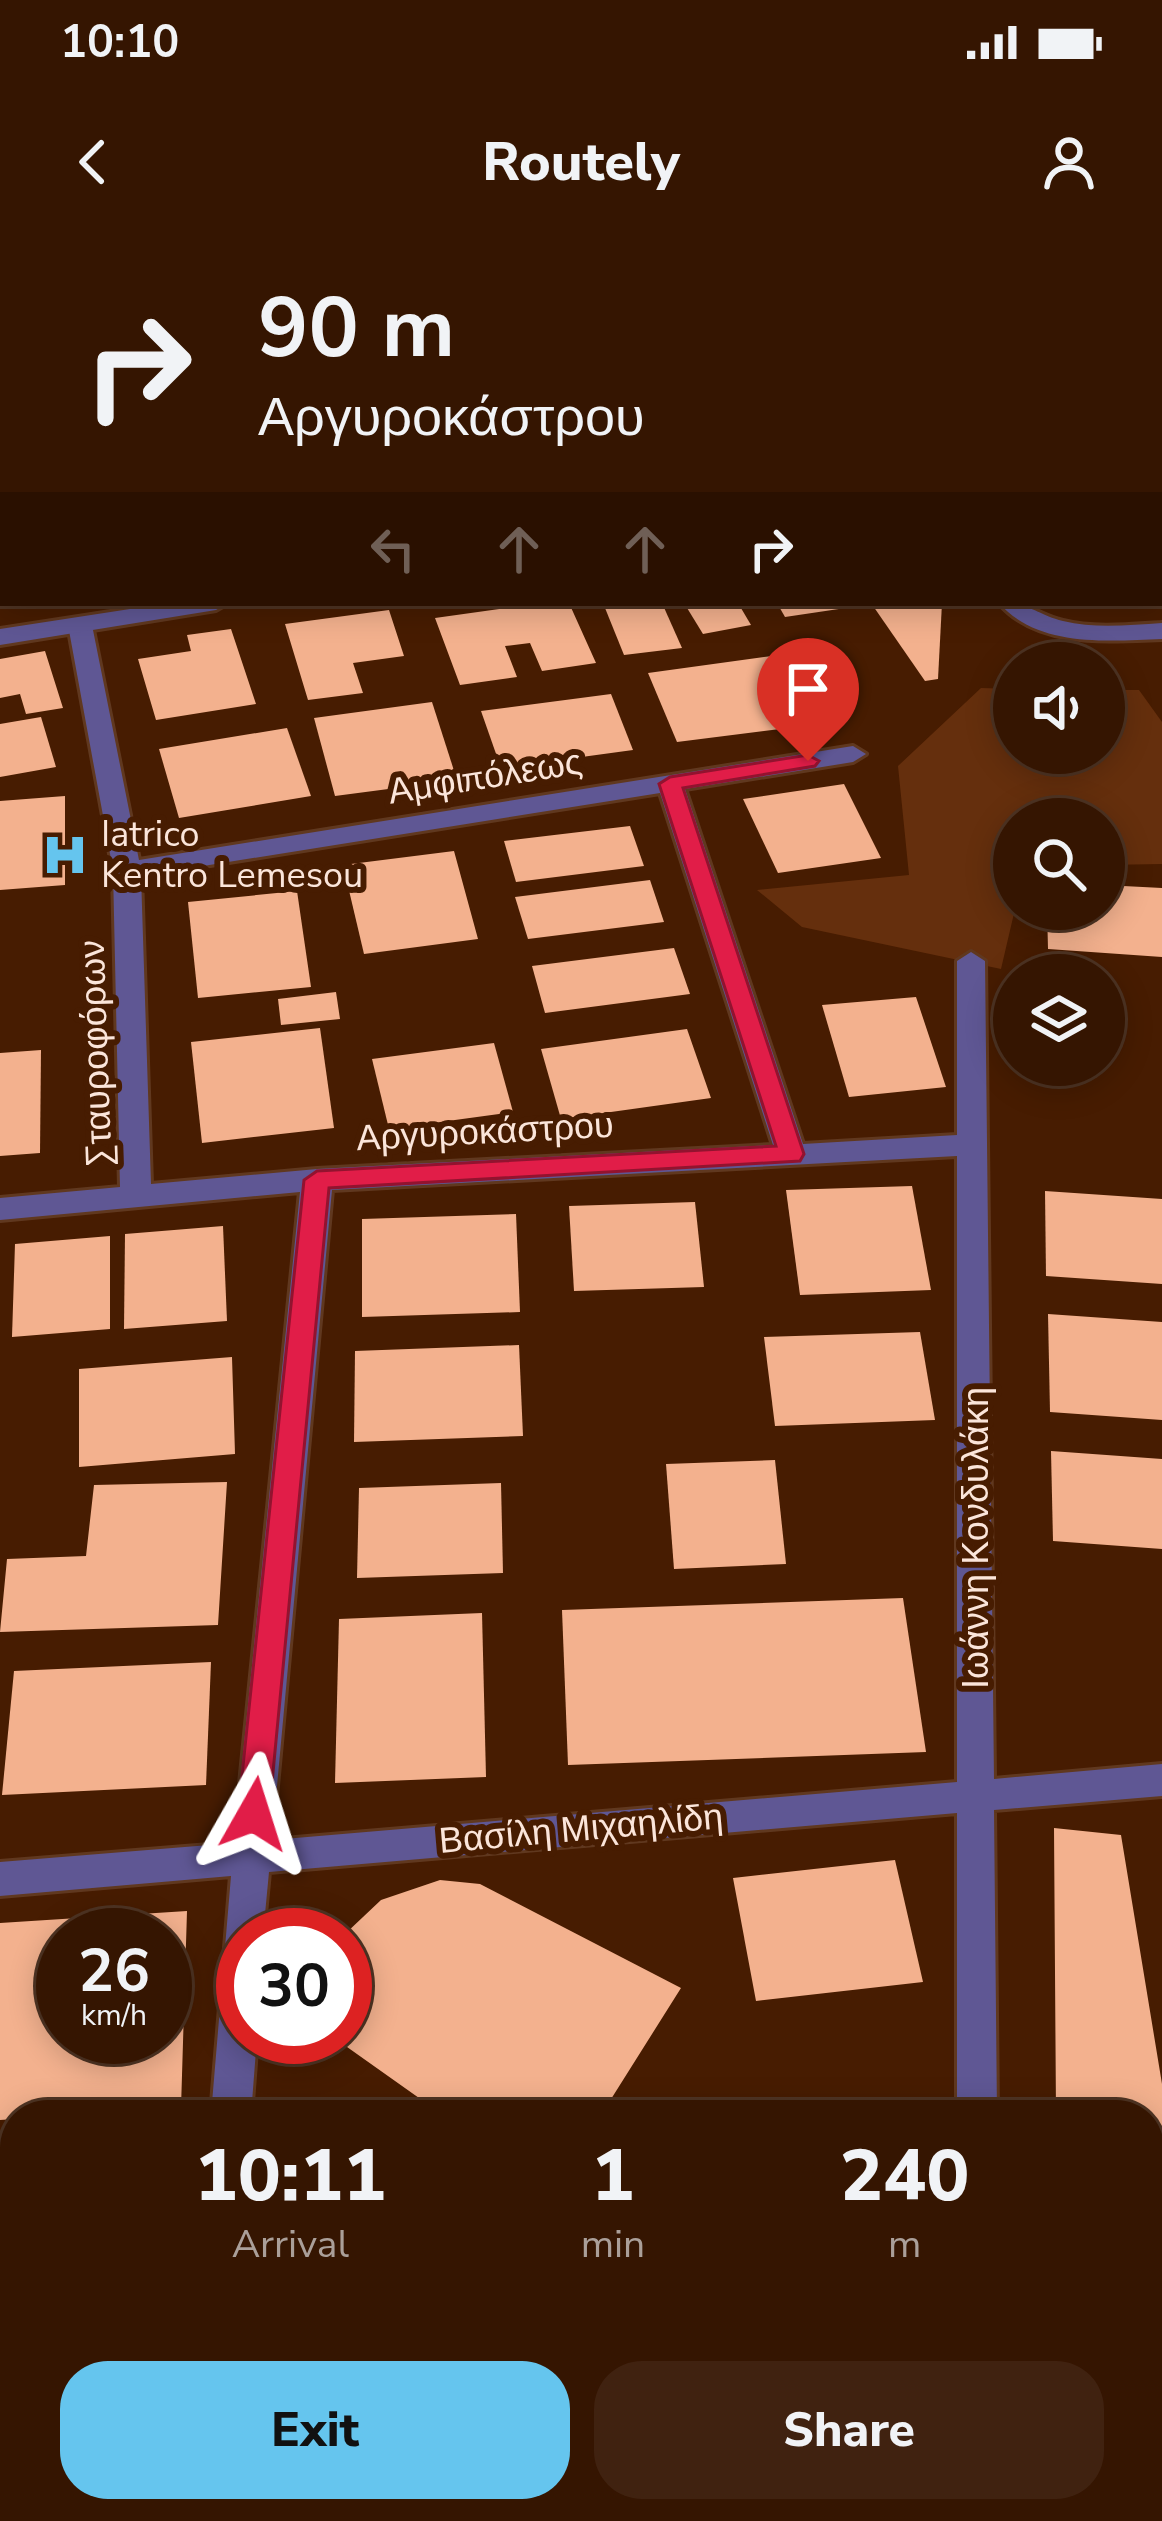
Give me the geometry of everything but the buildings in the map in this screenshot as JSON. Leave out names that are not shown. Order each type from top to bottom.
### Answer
[{"type":"street","points":[[0,637],[197,606]]},
{"type":"street","points":[[1015,606],[1069,632],[1162,631]]},
{"type":"street","name":"Σταυροφόρων","points":[[80,625],[127,870],[136,1195]]},
{"type":"street","name":"Αμφιπόλεως","points":[[127,870],[854,754]]},
{"type":"street","points":[[670,784],[791,1154]]},
{"type":"street","name":"Ιωάννη Κονδυλάκη","points":[[971,961],[977,2100]]},
{"type":"street","name":"Αργυροκάστρου","points":[[0,1209],[317,1180],[975,1145]]},
{"type":"street","points":[[246,1908],[317,1180]]},
{"type":"street","name":"Βασίλη Μιχαηλίδη","points":[[0,1879],[1162,1779]]},
{"type":"street","points":[[232,2100],[235,2064]]},
{"type":"shaded area","points":[[981,688],[993,688],[993,774],[1125,774],[1125,690],[1139,690],[1162,722],[1162,864],[1125,865],[1125,798],[993,798],[993,930],[1010,930],[1004,954],[993,954],[993,967],[802,927],[757,890],[909,875],[898,766]]},
{"type":"place","name":"Iatrico Kentro Lemesou","points":[[65,855]]},
{"type":"route","points":[[254,1814],[317,1180],[791,1154],[670,784],[808,761]]}]
